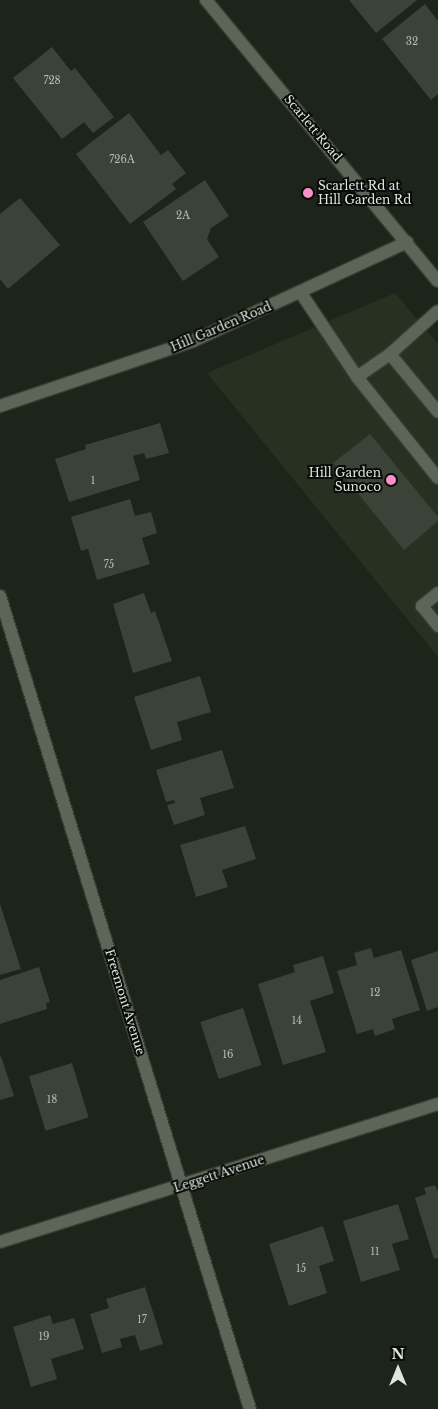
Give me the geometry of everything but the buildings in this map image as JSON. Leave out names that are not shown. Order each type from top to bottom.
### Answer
[{"type":"street","name":"Scarlett Road","points":[[206,0],[438,281]]},
{"type":"street","name":"Hill Garden Road","points":[[0,406],[193,341],[301,293],[407,242]]},
{"type":"street","points":[[301,293],[357,377],[438,478]]},
{"type":"street","points":[[357,377],[390,354],[438,311]]},
{"type":"street","points":[[390,354],[438,412]]},
{"type":"street","points":[[438,594],[422,606],[438,626]]},
{"type":"street","name":"Freemont Avenue","points":[[0,596],[250,1409]]},
{"type":"street","name":"Leggett Avenue","points":[[0,1242],[438,1104]]},
{"type":"shaded area","points":[[395,293],[438,344],[438,657],[207,373]]},
{"type":"place","name":"Scarlett Rd at Hill Garden Rd","points":[[308,193]]},
{"type":"place","name":"Hill Garden Sunoco","points":[[391,480]]}]
